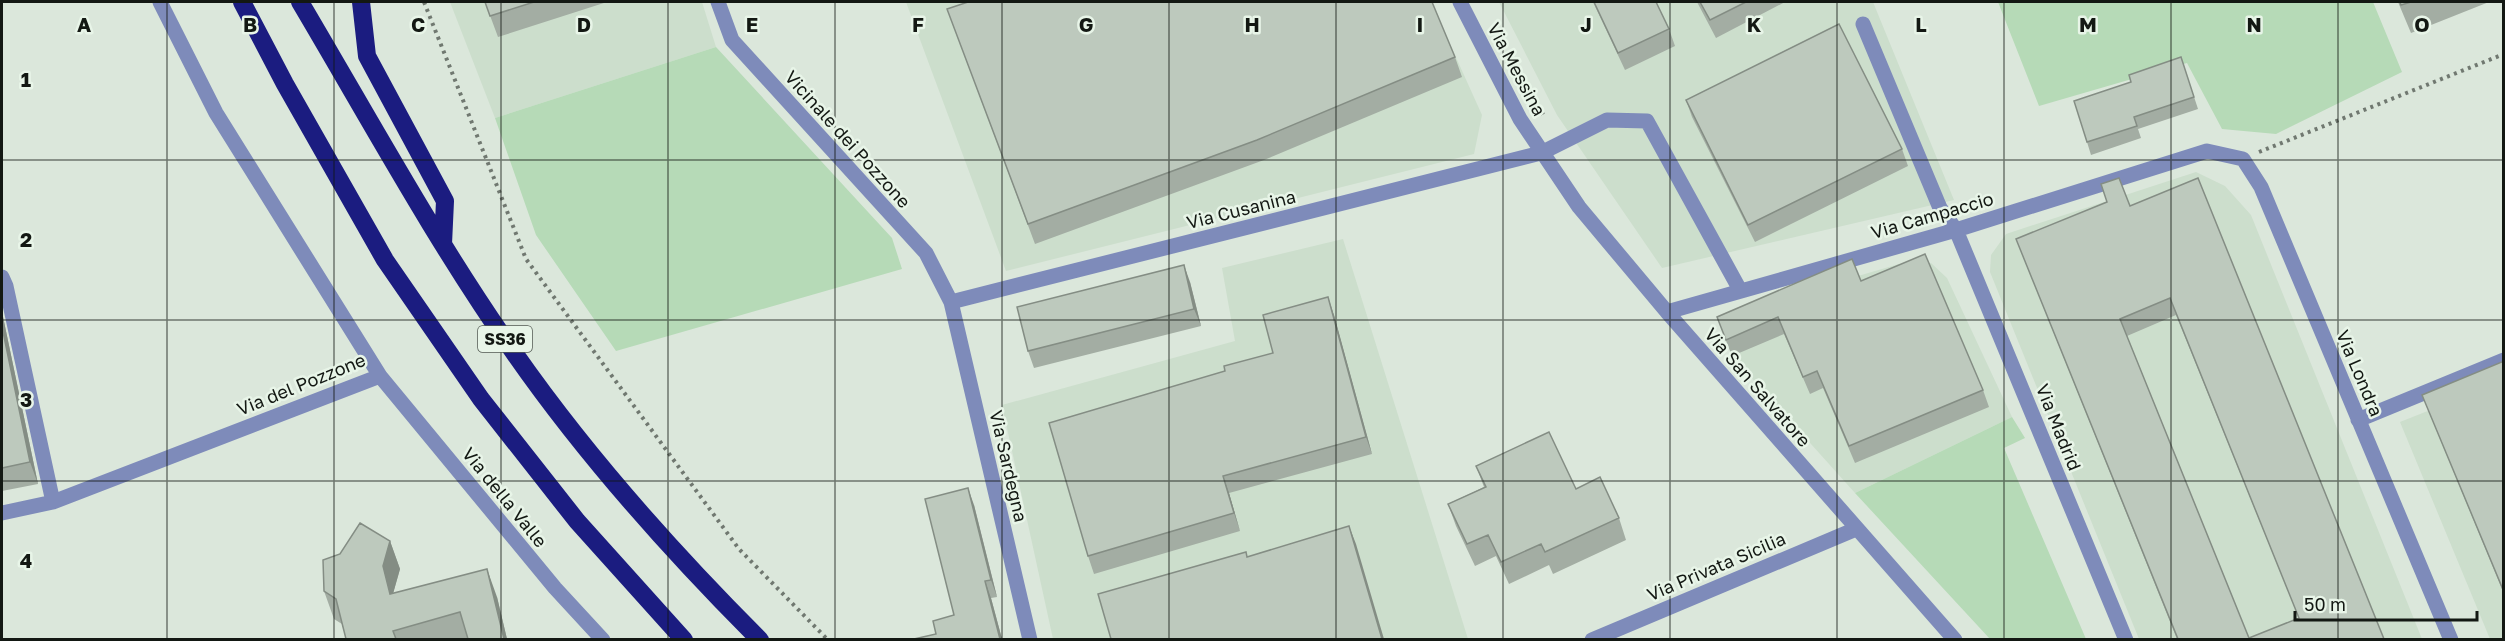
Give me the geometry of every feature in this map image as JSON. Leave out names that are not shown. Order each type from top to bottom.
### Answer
[{"type":"highway","name":"SS36","points":[[242,2],[285,84],[385,260],[474,390],[577,521],[684,639]]},
{"type":"highway","name":"SS36","points":[[300,2],[443,244],[515,354],[610,480],[760,639]]},
{"type":"highway","points":[[361,2],[367,56],[445,201],[443,244]]},
{"type":"street","name":"Via del Pozzone","points":[[2,513],[53,502],[380,376],[216,112],[160,2]]},
{"type":"street","name":"Vicinale dei Pozzone","points":[[718,2],[732,40],[926,253],[951,302]]},
{"type":"street","name":"Via Messina","points":[[1460,2],[1502,86],[1541,153]]},
{"type":"street","name":"Via Madrid","points":[[1863,24],[1940,208],[1956,230],[2126,639]]},
{"type":"street","name":"Via Cusanina","points":[[951,302],[1541,153],[1607,120],[1647,121],[1740,290]]},
{"type":"street","name":"Via Campaccio","points":[[1667,312],[1956,230],[2207,151],[2243,159]]},
{"type":"street","name":"Via San Salvatore","points":[[1541,153],[1605,240],[1856,529],[1955,639]]},
{"type":"street","name":"Via Londra","points":[[2243,159],[2261,188],[2451,639]]},
{"type":"street","points":[[2,277],[6,286],[53,502]]},
{"type":"street","name":"Via Sardegna","points":[[951,302],[1030,639]]},
{"type":"street","points":[[2358,420],[2504,360]]},
{"type":"street","name":"Via della Valle","points":[[380,376],[555,588],[603,639]]},
{"type":"street","name":"Via Privata Sicilia","points":[[1592,639],[1856,529]]},
{"type":"path","points":[[424,2],[526,259],[739,549],[828,639]]},
{"type":"path","points":[[2243,159],[2504,54]]},
{"type":"shaded area","points":[[450,2],[702,2],[716,47],[495,118]]},
{"type":"shaded area","points":[[906,2],[1431,2],[1482,115],[1474,154],[1006,271]]},
{"type":"shaded area","points":[[1499,2],[1873,2],[1954,200],[1662,268],[1557,115]]},
{"type":"shaded area","points":[[2196,172],[2225,186],[2251,215],[2422,639],[2139,639],[1990,272],[1991,255],[2006,234]]},
{"type":"shaded area","points":[[1343,239],[1468,639],[1053,639],[1002,405],[1235,341],[1222,268]]},
{"type":"shaded area","points":[[1931,263],[1947,278],[2012,417],[1855,493],[1732,356],[1723,334],[1858,276],[1899,264]]},
{"type":"shaded area","points":[[2503,381],[2503,639],[2490,639],[2400,422]]},
{"type":"green space","points":[[1998,2],[2373,2],[2402,72],[2276,134],[2222,129],[2187,63],[2039,106]]},
{"type":"green space","points":[[716,47],[892,238],[902,269],[616,351],[536,235],[495,118]]},
{"type":"green space","points":[[2012,417],[2025,438],[2004,448],[2086,639],[1990,639],[1855,493]]},
{"type":"building","points":[[485,2],[534,2],[490,16]]},
{"type":"building","points":[[968,2],[1432,2],[1455,57],[1257,140],[1028,224],[947,9]]},
{"type":"building","points":[[1594,2],[1656,2],[1669,29],[1618,53]]},
{"type":"building","points":[[1700,2],[1746,2],[1710,20]]},
{"type":"building","points":[[1839,24],[1902,149],[1748,225],[1686,100]]},
{"type":"building","points":[[2181,57],[2194,97],[2134,117],[2137,126],[2087,142],[2074,101],[2131,82],[2129,75]]},
{"type":"building","points":[[2119,178],[2130,206],[2198,178],[2384,639],[2178,639],[2016,239],[2107,202],[2101,184]],"holes":[[[2170,298],[2299,618],[2249,638],[2120,319]]]},
{"type":"building","points":[[1925,254],[1983,390],[1849,446],[1817,371],[1803,377],[1778,317],[1726,340],[1717,317],[1852,259],[1861,281]]},
{"type":"building","points":[[1184,265],[1194,309],[1028,351],[1017,307]]},
{"type":"building","points":[[1328,297],[1366,437],[1223,476],[1234,513],[1088,556],[1049,423],[1225,371],[1224,366],[1273,353],[1263,315]]},
{"type":"building","points":[[2,327],[30,462],[2,468]]},
{"type":"building","points":[[2504,361],[2504,592],[2422,395]]},
{"type":"building","points":[[1549,432],[1576,489],[1600,477],[1619,518],[1545,552],[1541,544],[1501,562],[1488,535],[1467,544],[1448,504],[1486,487],[1476,466]]},
{"type":"building","points":[[968,488],[991,580],[985,581],[1000,639],[914,639],[936,634],[933,621],[954,615],[925,499]]},
{"type":"building","points":[[360,523],[390,541],[383,566],[390,594],[487,569],[504,639],[468,639],[460,612],[393,631],[396,639],[346,639],[336,599],[324,591],[323,560],[340,554]]},
{"type":"building","points":[[1349,526],[1382,639],[1111,639],[1098,594],[1246,552],[1247,557]]}]
